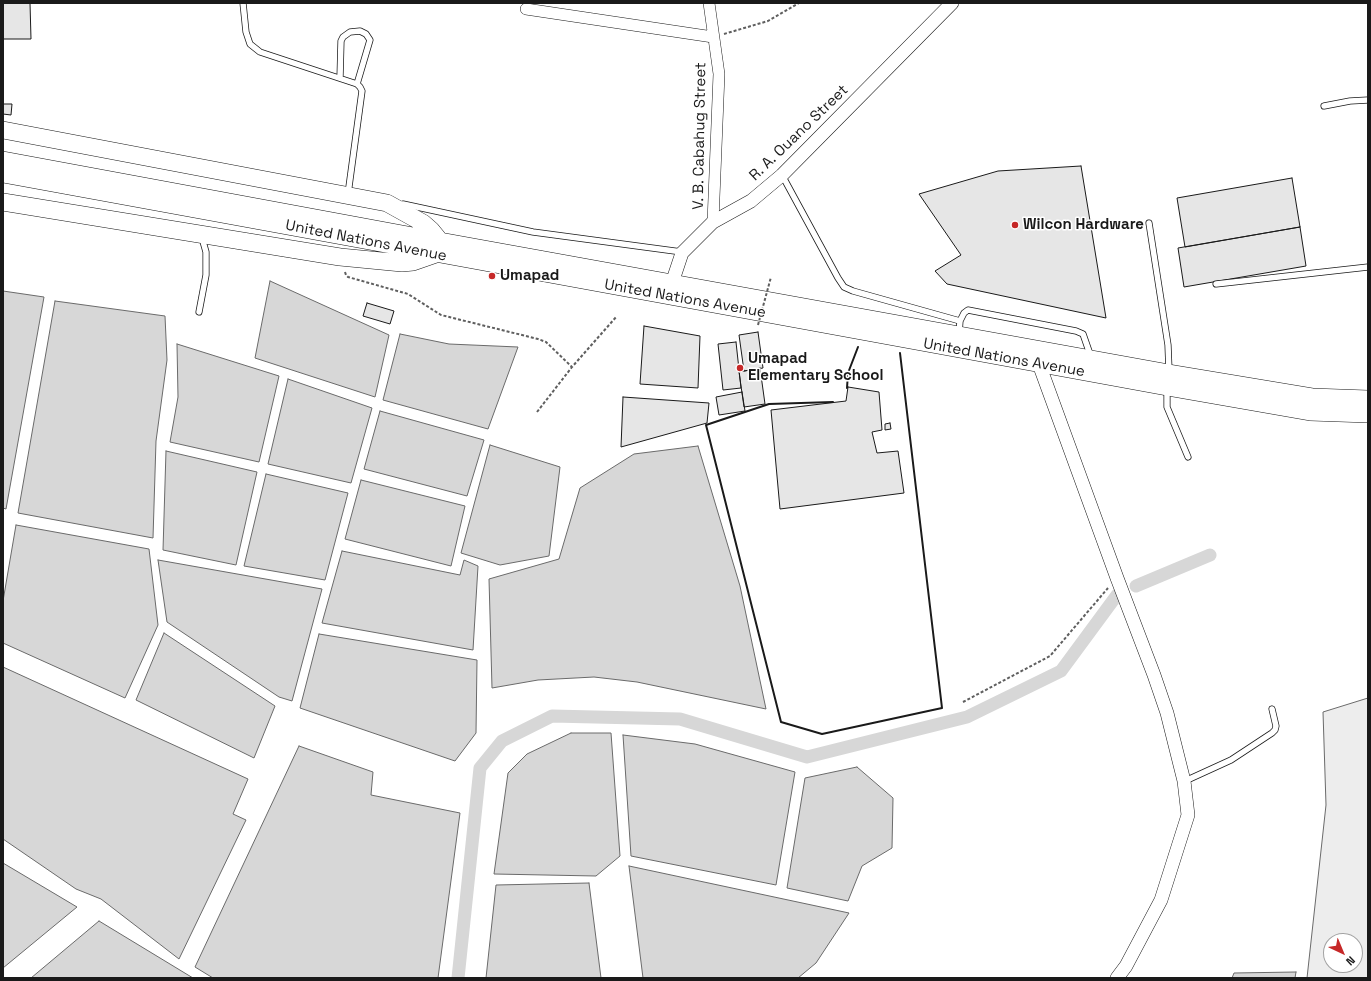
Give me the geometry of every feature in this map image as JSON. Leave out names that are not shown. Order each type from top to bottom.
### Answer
[{"type":"main road","points":[[3,130],[387,203],[423,223],[431,230],[438,247],[413,262],[340,257],[3,202]]},
{"type":"main road","name":"United Nations Avenue","points":[[3,160],[438,247],[1039,364],[1312,397],[1368,399]]},
{"type":"main road","name":"United Nations Avenue","points":[[3,174],[438,247],[960,328],[1092,359],[1168,380],[1310,412],[1368,414]]},
{"type":"street","name":"V. B. Cabahug Street","points":[[709,3],[719,74],[713,222]]},
{"type":"street","name":"R. A. Ouano Street","points":[[672,283],[682,252],[713,222],[752,201],[782,175],[952,3]]},
{"type":"street","points":[[526,9],[713,37]]},
{"type":"street","points":[[1039,364],[1157,683],[1167,713],[1184,781],[1188,815],[1161,900],[1126,966],[1117,978]]},
{"type":"lane","points":[[243,3],[246,32],[250,44],[260,52],[357,84],[362,92],[348,196]]},
{"type":"lane","points":[[340,78],[341,41],[343,37],[350,32],[360,31],[366,34],[370,40],[357,84]]},
{"type":"lane","points":[[1324,106],[1350,100],[1368,100]]},
{"type":"lane","points":[[782,175],[844,287],[960,328],[964,313],[968,310],[1076,331],[1083,334],[1092,359]]},
{"type":"lane","points":[[387,203],[397,203],[533,232],[682,252]]},
{"type":"lane","points":[[1149,223],[1168,345],[1167,407],[1188,457]]},
{"type":"lane","points":[[199,312],[206,275],[206,252],[201,234]]},
{"type":"lane","points":[[1216,284],[1368,267]]},
{"type":"lane","points":[[1184,781],[1231,760],[1272,734],[1276,726],[1272,709]]},
{"type":"path","points":[[713,37],[768,21],[799,3]]},
{"type":"path","points":[[340,257],[348,277],[408,294],[441,315],[546,342],[572,367]]},
{"type":"path","points":[[758,325],[771,277]]},
{"type":"path","points":[[537,412],[572,367],[617,316]]},
{"type":"path","points":[[963,702],[1050,656],[1117,578]]},
{"type":"shaded area","points":[[270,281],[389,335],[375,397],[255,358]]},
{"type":"shaded area","points":[[3,291],[44,297],[6,509],[3,508]]},
{"type":"shaded area","points":[[55,301],[165,316],[167,360],[156,441],[153,538],[18,513]]},
{"type":"shaded area","points":[[400,334],[449,344],[518,347],[488,429],[383,400]]},
{"type":"shaded area","points":[[177,344],[279,376],[259,462],[170,442],[178,397]]},
{"type":"shaded area","points":[[288,379],[372,408],[351,483],[268,464]]},
{"type":"shaded area","points":[[380,411],[484,440],[467,496],[364,469]]},
{"type":"shaded area","points":[[490,445],[560,467],[549,556],[500,565],[461,553]]},
{"type":"shaded area","points":[[698,446],[740,586],[766,709],[637,682],[594,677],[538,680],[492,688],[489,579],[559,559],[580,488],[634,454]]},
{"type":"shaded area","points":[[166,451],[257,472],[236,565],[163,550]]},
{"type":"shaded area","points":[[266,474],[348,493],[325,580],[244,566]]},
{"type":"shaded area","points":[[361,480],[465,506],[451,566],[345,539]]},
{"type":"shaded area","points":[[16,525],[149,549],[158,625],[125,698],[3,643],[3,601]]},
{"type":"shaded area","points":[[342,551],[460,575],[464,560],[478,566],[473,650],[322,623]]},
{"type":"shaded area","points":[[158,560],[322,589],[292,701],[279,697],[167,622]]},
{"type":"shaded area","points":[[164,633],[275,706],[254,758],[136,700]]},
{"type":"shaded area","points":[[319,634],[477,660],[476,733],[455,761],[300,708]]},
{"type":"shaded area","points":[[3,667],[248,779],[233,814],[246,820],[179,959],[101,899],[76,889],[3,839]]},
{"type":"shaded area","points":[[1368,698],[1368,978],[1307,978],[1326,805],[1323,712]]},
{"type":"shaded area","points":[[571,733],[611,733],[620,856],[596,876],[494,874],[508,773],[527,754]]},
{"type":"shaded area","points":[[623,735],[695,744],[795,772],[776,885],[631,856]]},
{"type":"shaded area","points":[[299,746],[373,772],[371,795],[460,813],[438,978],[213,978],[195,967]]},
{"type":"shaded area","points":[[857,767],[893,798],[892,848],[862,866],[848,901],[787,888],[805,778]]},
{"type":"shaded area","points":[[3,863],[77,907],[3,968]]},
{"type":"shaded area","points":[[629,866],[849,913],[816,963],[798,978],[643,978]]},
{"type":"shaded area","points":[[589,883],[601,978],[486,978],[496,885]]},
{"type":"shaded area","points":[[99,921],[193,978],[31,978]]},
{"type":"shaded area","points":[[1296,972],[1295,978],[1232,978],[1234,973]]},
{"type":"building","points":[[3,3],[30,3],[31,39],[3,39]]},
{"type":"building","points":[[3,104],[12,104],[11,115],[3,114]]},
{"type":"building","name":"Wilcon Hardware","points":[[1081,166],[1106,318],[947,284],[935,271],[961,255],[919,194],[998,171]]},
{"type":"building","points":[[1292,178],[1300,227],[1185,247],[1177,198]]},
{"type":"building","points":[[1300,227],[1306,266],[1184,287],[1178,248]]},
{"type":"building","points":[[367,303],[394,311],[390,324],[363,316]]},
{"type":"building","points":[[644,326],[700,336],[698,388],[640,384]]},
{"type":"building","points":[[758,332],[763,368],[744,371],[739,335]]},
{"type":"building","points":[[736,342],[741,388],[723,390],[718,344]]},
{"type":"building","points":[[760,368],[765,404],[744,407],[739,372]]},
{"type":"building","points":[[848,387],[879,392],[882,430],[872,432],[877,453],[898,451],[904,493],[780,509],[771,410],[846,401]]},
{"type":"building","points":[[742,392],[745,411],[719,415],[716,397]]},
{"type":"building","points":[[623,397],[709,403],[707,423],[621,447]]},
{"type":"building","points":[[890,423],[891,429],[885,430],[885,424]]},
{"type":"waterway","points":[[1136,586],[1210,555]]},
{"type":"waterway","points":[[458,978],[480,768],[502,741],[552,716],[680,719],[807,757],[967,717],[1061,671],[1117,595]]},
{"type":"wall","points":[[847,388],[848,373],[858,347]]},
{"type":"wall","points":[[833,402],[769,404],[706,425],[781,722],[822,734],[942,708],[900,353]]},
{"type":"place","name":"Wilcon Hardware","points":[[1015,225]]},
{"type":"place","name":"Umapad","points":[[492,276]]},
{"type":"place","name":"Umapad Elementary School","points":[[740,368]]}]
